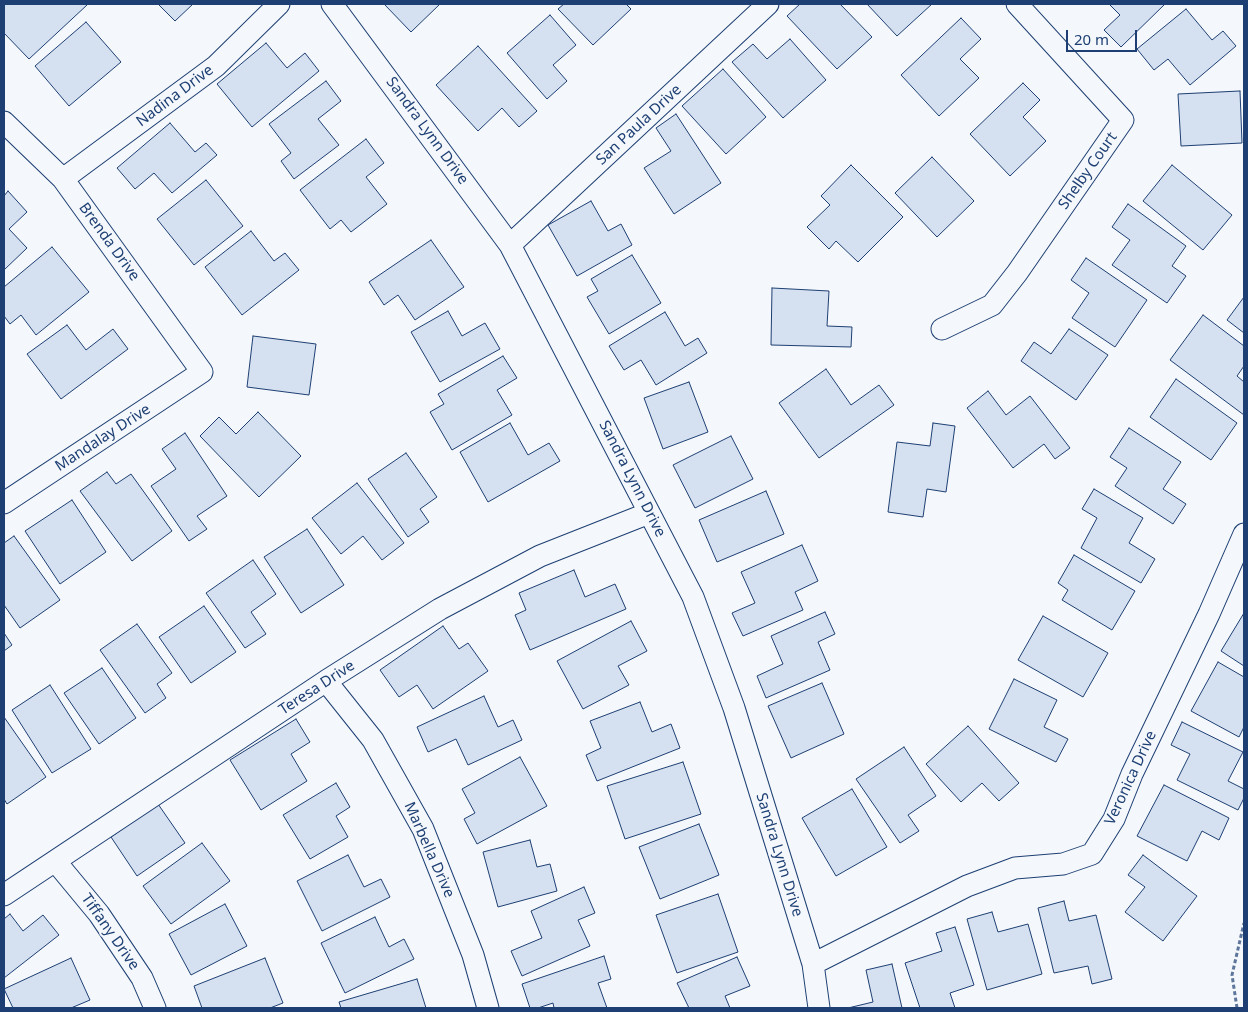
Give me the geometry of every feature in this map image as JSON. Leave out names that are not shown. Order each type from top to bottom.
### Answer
[{"type":"street","name":"Nadina Drive","points":[[64,179],[216,66],[279,4]]},
{"type":"street","name":"Sandra Lynn Drive","points":[[332,4],[510,245],[693,597],[734,708],[812,964],[819,1008]]},
{"type":"street","name":"San Paula Drive","points":[[510,245],[768,4]]},
{"type":"street","name":"Shelby Court","points":[[942,329],[992,304],[1016,273],[1123,120],[1017,4]]},
{"type":"street","name":"Brenda Drive","points":[[4,122],[64,179],[202,372]]},
{"type":"street","name":"Mandalay Drive","points":[[4,503],[202,372]]},
{"type":"street","name":"Teresa Drive","points":[[4,895],[326,681],[440,609],[540,556],[649,513]]},
{"type":"street","name":"Veronica Drive","points":[[812,964],[967,886],[1015,868],[1063,864],[1092,854],[1114,819],[1132,774],[1209,614],[1244,534]]},
{"type":"street","name":"Marbella Drive","points":[[326,681],[373,740],[423,830],[473,955],[488,1008]]},
{"type":"street","name":"Tiffany Drive","points":[[56,862],[99,914],[142,978],[155,1008]]},
{"type":"path","points":[[1237,1008],[1232,975],[1244,923]]},
{"type":"building","points":[[4,4],[87,5],[29,59],[4,33]]},
{"type":"building","points":[[158,4],[193,4],[175,21]]},
{"type":"building","points":[[384,4],[440,4],[411,32]]},
{"type":"building","points":[[564,4],[626,4],[631,9],[593,45],[558,9]]},
{"type":"building","points":[[800,4],[840,4],[872,37],[837,69],[787,16]]},
{"type":"building","points":[[867,4],[932,4],[897,36]]},
{"type":"building","points":[[1109,4],[1165,4],[1121,47],[1104,30],[1120,15]]},
{"type":"building","points":[[1186,9],[1212,40],[1223,31],[1236,46],[1190,85],[1168,59],[1154,70],[1137,49]]},
{"type":"building","points":[[550,15],[576,45],[553,65],[567,81],[547,99],[507,53]]},
{"type":"building","points":[[961,18],[981,39],[960,59],[979,78],[939,116],[901,75]]},
{"type":"building","points":[[86,22],[121,62],[69,106],[35,66]]},
{"type":"building","points":[[790,39],[826,80],[783,118],[732,62],[753,44],[767,59]]},
{"type":"building","points":[[266,43],[287,68],[305,53],[319,71],[252,127],[217,84]]},
{"type":"building","points":[[478,46],[537,111],[519,127],[502,108],[478,131],[436,85]]},
{"type":"building","points":[[723,69],[766,117],[726,154],[682,106]]},
{"type":"building","points":[[326,81],[341,101],[318,119],[339,145],[294,179],[281,161],[291,153],[269,124]]},
{"type":"building","points":[[1023,83],[1040,100],[1023,117],[1046,141],[1010,176],[970,134]]},
{"type":"building","points":[[1240,91],[1242,143],[1181,146],[1178,94]]},
{"type":"building","points":[[676,114],[721,183],[674,214],[644,168],[671,151],[656,128]]},
{"type":"building","points":[[170,123],[195,152],[206,143],[217,155],[172,193],[154,173],[135,189],[117,168]]},
{"type":"building","points":[[366,139],[384,163],[366,177],[387,204],[351,232],[341,220],[330,229],[300,190]]},
{"type":"building","points":[[932,157],[974,201],[937,237],[895,193]]},
{"type":"building","points":[[851,165],[903,217],[858,262],[836,241],[829,249],[807,227],[830,205],[821,196]]},
{"type":"building","points":[[1172,165],[1232,215],[1203,250],[1143,201]]},
{"type":"building","points":[[206,180],[243,226],[194,265],[157,219]]},
{"type":"building","points":[[8,191],[27,212],[9,229],[27,248],[4,270],[4,196]]},
{"type":"building","points":[[591,201],[608,231],[621,224],[632,245],[577,276],[548,225]]},
{"type":"building","points":[[1128,204],[1186,246],[1172,266],[1186,276],[1167,303],[1112,265],[1130,240],[1112,227]]},
{"type":"building","points":[[251,231],[274,261],[285,253],[299,270],[242,315],[205,267]]},
{"type":"building","points":[[431,240],[464,287],[415,320],[398,295],[384,305],[369,282]]},
{"type":"building","points":[[52,247],[89,292],[36,335],[21,315],[10,324],[4,316],[4,287]]},
{"type":"building","points":[[632,255],[661,303],[609,334],[587,297],[598,291],[591,279]]},
{"type":"building","points":[[1086,258],[1147,300],[1115,347],[1072,318],[1089,293],[1071,280]]},
{"type":"building","points":[[772,288],[829,291],[827,326],[852,327],[851,347],[771,345]]},
{"type":"building","points":[[1244,297],[1244,333],[1227,320]]},
{"type":"building","points":[[448,311],[462,336],[485,323],[500,349],[440,382],[411,332]]},
{"type":"building","points":[[665,312],[685,346],[698,338],[707,353],[656,385],[641,360],[624,370],[609,346]]},
{"type":"building","points":[[1203,315],[1244,346],[1244,366],[1237,376],[1244,382],[1244,415],[1170,360]]},
{"type":"building","points":[[67,325],[86,350],[113,329],[128,349],[61,399],[27,354]]},
{"type":"building","points":[[1069,329],[1108,355],[1076,400],[1021,361],[1034,342],[1051,354]]},
{"type":"building","points":[[253,336],[316,344],[309,395],[247,387]]},
{"type":"building","points":[[503,356],[517,378],[497,390],[512,415],[452,450],[430,412],[444,404],[438,394]]},
{"type":"building","points":[[826,369],[851,405],[879,385],[894,405],[819,458],[779,403]]},
{"type":"building","points":[[1176,379],[1237,423],[1211,460],[1150,417]]},
{"type":"building","points":[[689,382],[708,432],[663,449],[644,398]]},
{"type":"building","points":[[988,391],[1006,415],[1030,396],[1070,448],[1055,459],[1044,444],[1013,468],[967,408]]},
{"type":"building","points":[[258,412],[301,456],[259,497],[200,436],[219,417],[236,434]]},
{"type":"building","points":[[510,423],[528,455],[549,443],[560,461],[488,502],[460,452]]},
{"type":"building","points":[[933,423],[955,426],[946,492],[927,489],[923,517],[888,512],[897,442],[930,446]]},
{"type":"building","points":[[1129,428],[1181,462],[1163,489],[1186,504],[1173,524],[1115,486],[1127,468],[1110,457]]},
{"type":"building","points":[[185,433],[227,496],[197,516],[207,529],[189,541],[151,486],[176,469],[162,449]]},
{"type":"building","points":[[731,436],[753,479],[695,508],[673,465]]},
{"type":"building","points":[[406,453],[437,497],[420,509],[429,522],[408,537],[368,479]]},
{"type":"building","points":[[107,472],[116,484],[131,474],[172,531],[132,561],[80,491]]},
{"type":"building","points":[[357,483],[404,543],[382,560],[363,536],[341,554],[312,518]]},
{"type":"building","points":[[1094,489],[1143,518],[1129,543],[1155,559],[1141,583],[1081,548],[1097,518],[1082,509]]},
{"type":"building","points":[[766,491],[784,534],[717,562],[699,520]]},
{"type":"building","points":[[72,500],[106,552],[60,584],[25,531]]},
{"type":"building","points":[[307,529],[344,585],[301,613],[264,557]]},
{"type":"building","points":[[14,536],[60,600],[20,628],[4,605],[4,543]]},
{"type":"building","points":[[802,545],[818,581],[795,592],[803,610],[743,636],[732,613],[755,603],[741,572]]},
{"type":"building","points":[[1074,555],[1135,591],[1112,630],[1062,600],[1068,590],[1058,583]]},
{"type":"building","points":[[253,560],[276,594],[251,612],[266,634],[245,648],[206,593]]},
{"type":"building","points":[[574,570],[585,597],[615,584],[626,609],[530,650],[515,615],[526,610],[519,593]]},
{"type":"building","points":[[204,606],[236,652],[191,683],[159,637]]},
{"type":"building","points":[[825,612],[835,634],[818,642],[830,670],[766,698],[757,676],[783,664],[771,636]]},
{"type":"building","points":[[1244,613],[1244,666],[1221,651]]},
{"type":"building","points":[[1043,616],[1108,653],[1083,697],[1018,660]]},
{"type":"building","points":[[631,621],[647,651],[618,666],[629,685],[583,709],[557,661]]},
{"type":"building","points":[[137,624],[172,673],[157,684],[166,698],[145,713],[100,650]]},
{"type":"building","points":[[443,626],[459,649],[468,643],[488,671],[433,709],[417,685],[399,697],[380,670]]},
{"type":"building","points":[[4,633],[12,645],[4,651]]},
{"type":"building","points":[[1218,662],[1244,677],[1244,727],[1239,737],[1191,711]]},
{"type":"building","points":[[102,668],[136,718],[99,744],[64,693]]},
{"type":"building","points":[[1014,679],[1057,700],[1044,727],[1068,739],[1056,762],[989,729]]},
{"type":"building","points":[[822,683],[844,734],[791,758],[768,706]]},
{"type":"building","points":[[50,685],[91,749],[52,773],[12,710]]},
{"type":"building","points":[[484,696],[498,727],[513,720],[522,740],[468,765],[456,739],[428,752],[417,727]]},
{"type":"building","points":[[640,702],[652,732],[671,724],[680,748],[597,781],[586,755],[601,748],[590,721]]},
{"type":"building","points":[[4,717],[46,777],[7,804],[4,799]]},
{"type":"building","points":[[296,719],[310,742],[291,754],[307,781],[261,810],[230,760]]},
{"type":"building","points":[[1182,722],[1243,752],[1228,781],[1244,789],[1244,798],[1238,810],[1177,780],[1190,754],[1171,745]]},
{"type":"building","points":[[968,726],[1019,783],[999,801],[982,783],[961,802],[926,764]]},
{"type":"building","points":[[904,747],[936,796],[908,815],[919,831],[900,843],[856,779]]},
{"type":"building","points":[[520,757],[547,806],[477,844],[464,819],[475,813],[462,789]]},
{"type":"building","points":[[683,762],[701,814],[625,839],[607,786]]},
{"type":"building","points":[[336,783],[350,807],[336,816],[348,837],[310,859],[283,815]]},
{"type":"building","points":[[1164,785],[1229,818],[1219,840],[1202,831],[1187,861],[1137,836]]},
{"type":"building","points":[[852,789],[887,847],[836,876],[802,818]]},
{"type":"building","points":[[158,804],[185,843],[137,876],[111,837]]},
{"type":"building","points":[[699,824],[719,875],[660,899],[639,847]]},
{"type":"building","points":[[530,840],[537,867],[550,864],[557,891],[498,907],[483,852]]},
{"type":"building","points":[[202,843],[230,881],[171,924],[143,886]]},
{"type":"building","points":[[348,855],[364,887],[381,879],[390,897],[322,931],[297,881]]},
{"type":"building","points":[[1143,855],[1197,896],[1163,941],[1125,912],[1145,887],[1128,875]]},
{"type":"building","points":[[584,887],[595,913],[578,920],[590,946],[522,976],[511,951],[542,938],[531,911]]},
{"type":"building","points":[[718,894],[738,952],[677,973],[656,915]]},
{"type":"building","points":[[1064,901],[1069,921],[1096,915],[1112,979],[1092,984],[1088,966],[1054,973],[1038,908]]},
{"type":"building","points":[[225,904],[247,946],[191,975],[169,934]]},
{"type":"building","points":[[992,912],[998,932],[1028,924],[1042,974],[987,990],[967,919]]},
{"type":"building","points":[[10,914],[23,931],[43,915],[59,935],[4,978],[4,919]]},
{"type":"building","points":[[375,917],[389,947],[404,939],[414,959],[345,993],[321,943]]},
{"type":"building","points":[[955,927],[974,985],[950,993],[955,1008],[920,1008],[905,963],[942,951],[936,933]]},
{"type":"building","points":[[604,956],[611,979],[598,983],[607,1008],[554,1008],[553,1003],[538,1008],[530,1008],[522,984]]},
{"type":"building","points":[[737,957],[750,986],[725,996],[730,1008],[689,1008],[677,983]]},
{"type":"building","points":[[71,958],[90,1000],[71,1008],[13,1008],[4,989]]},
{"type":"building","points":[[265,958],[283,1003],[270,1008],[202,1008],[194,986]]},
{"type":"building","points":[[892,964],[902,1008],[848,1008],[873,1002],[866,970]]},
{"type":"building","points":[[417,979],[426,1008],[341,1008],[339,1002]]}]
